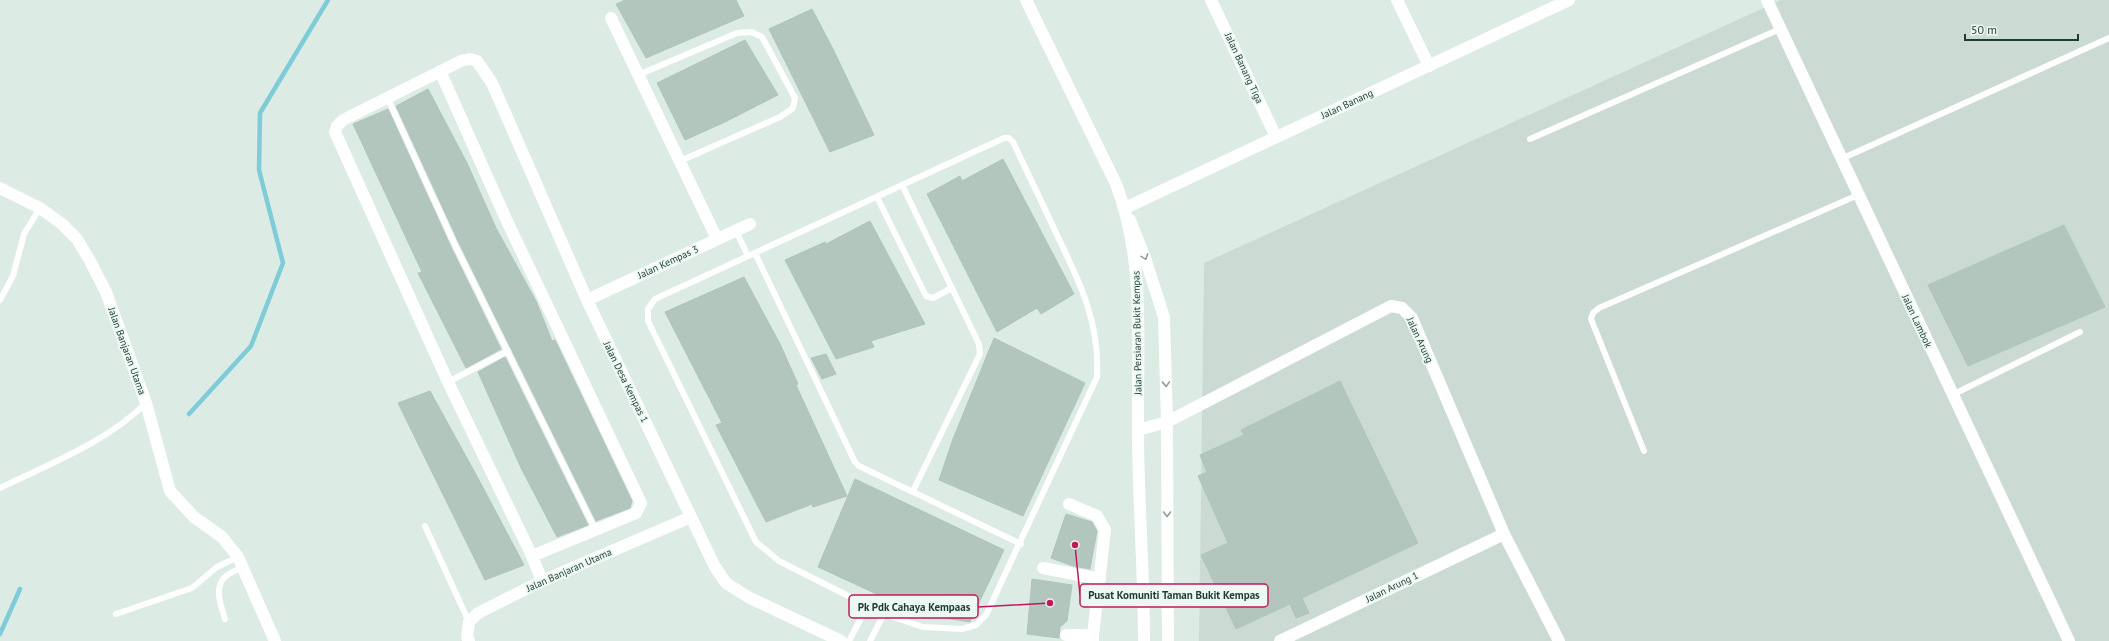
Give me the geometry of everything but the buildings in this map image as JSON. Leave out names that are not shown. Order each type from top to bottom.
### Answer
[{"type":"street","name":"Jalan Persiaran Bukit Kempas","points":[[1026,0],[1116,184],[1125,208],[1136,263],[1138,305],[1138,430],[1144,641]]},
{"type":"street","name":"Jalan Banang Tiga","points":[[1211,0],[1276,137]]},
{"type":"street","points":[[1397,0],[1429,66]]},
{"type":"street","name":"Jalan Banang","points":[[1125,208],[1569,0]]},
{"type":"street","name":"Jalan Lambok","points":[[1767,0],[2068,641]]},
{"type":"street","points":[[611,18],[717,239]]},
{"type":"street","name":"Jalan Desa Kempas 1","points":[[440,71],[461,61],[470,59],[477,62],[492,83],[587,300],[715,567],[726,583],[748,597],[841,641]]},
{"type":"street","points":[[532,556],[596,531],[636,513],[641,503],[506,219],[440,71],[388,99],[343,120],[337,126],[335,132],[448,382],[532,556],[542,581]]},
{"type":"street","name":"Jalan Banjaran Utama","points":[[0,188],[40,208],[62,224],[77,239],[106,292],[146,403],[170,492],[194,516],[222,537],[241,562],[275,641]]},
{"type":"street","points":[[1125,208],[1146,258],[1164,317],[1167,422],[1168,641]]},
{"type":"street","name":"Jalan Kempas 3","points":[[587,300],[750,224]]},
{"type":"street","name":"Jalan Arung","points":[[1138,430],[1167,422],[1391,306],[1402,308],[1412,318],[1504,534],[1559,641]]},
{"type":"street","points":[[1066,635],[1093,638],[1105,530],[1097,516],[1069,504]]},
{"type":"street","name":"Jalan Banjaran Utama","points":[[469,622],[478,613],[542,581],[691,517]]},
{"type":"street","name":"Jalan Arung 1","points":[[1280,641],[1504,534]]},
{"type":"street","points":[[1043,568],[1100,579]]},
{"type":"street","points":[[469,622],[467,637],[469,641]]},
{"type":"lane","points":[[1530,139],[1780,29]]},
{"type":"lane","points":[[638,75],[737,33],[751,32],[762,38],[795,98],[793,108],[780,118],[680,161]]},
{"type":"lane","points":[[1841,159],[2109,38]]},
{"type":"lane","points":[[388,99],[455,245],[596,531]]},
{"type":"lane","points":[[1004,138],[1009,138],[1013,142],[1085,293],[1093,322],[1098,366],[1097,377],[1021,544],[986,615],[976,625],[962,629],[923,627],[884,614],[779,561],[756,542],[648,321],[648,309],[655,299],[877,197],[1004,138]]},
{"type":"lane","points":[[902,185],[979,344],[980,354],[913,491]]},
{"type":"lane","points":[[1644,452],[1591,319],[1593,313],[1599,308],[1858,195]]},
{"type":"lane","points":[[877,197],[926,296],[933,298],[952,288]]},
{"type":"lane","points":[[0,300],[13,276],[19,260],[24,234],[40,208]]},
{"type":"lane","points":[[736,231],[748,256]]},
{"type":"lane","points":[[756,253],[855,462],[859,466],[1021,544]]},
{"type":"lane","points":[[1952,395],[2080,332]]},
{"type":"lane","points":[[448,382],[508,351]]},
{"type":"lane","points":[[0,488],[107,434],[130,420],[146,403]]},
{"type":"lane","points":[[425,526],[469,622]]},
{"type":"lane","points":[[116,614],[192,588],[217,567],[241,562]]},
{"type":"lane","points":[[225,619],[218,597],[221,584],[226,576],[241,562]]},
{"type":"lane","points":[[849,641],[868,605]]},
{"type":"lane","points":[[870,641],[884,614]]},
{"type":"shaded area","points":[[1781,0],[2109,0],[2109,641],[1199,641],[1204,263]]},
{"type":"waterway","points":[[189,414],[251,346],[283,263],[259,170],[260,113],[328,0]]},
{"type":"waterway","points":[[0,634],[20,589]]},
{"type":"place","name":"Pusat Komuniti Taman Bukit Kempas","points":[[1075,545]]},
{"type":"place","name":"Pk Pdk Cahaya Kempaas","points":[[1050,603]]}]
